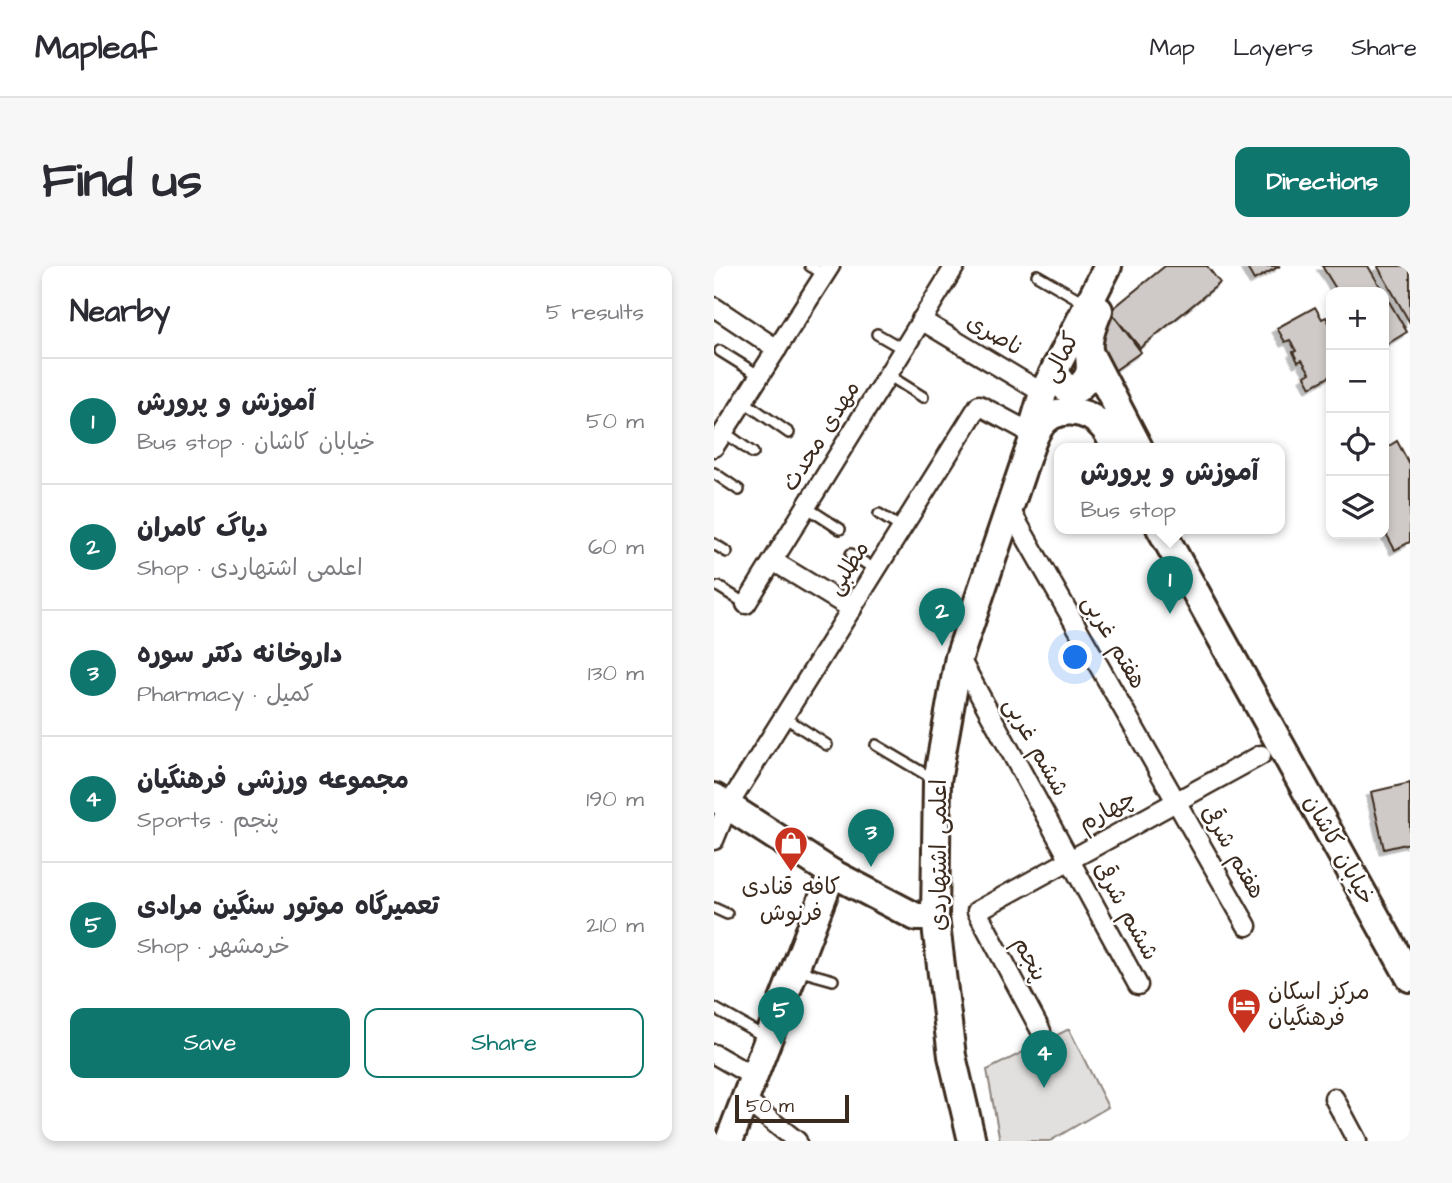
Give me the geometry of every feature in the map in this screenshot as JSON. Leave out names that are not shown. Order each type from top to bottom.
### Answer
[{"type":"main road","name":"کمالی","points":[[1030,443],[1043,393],[1108,266]]},
{"type":"main road","name":"کمالی","points":[[1056,367],[1058,379],[1066,387],[1078,388],[1087,381],[1091,370],[1091,331],[1123,266]]},
{"type":"main road","points":[[1089,352],[1136,443]]},
{"type":"main road","points":[[1030,443],[1039,428],[1052,415],[1062,411],[1083,414],[1099,423],[1113,443]]},
{"type":"main road","name":"اعلمی اشتهاردی","points":[[972,1141],[952,1056],[935,917],[937,781],[959,657],[1030,443]]},
{"type":"main road","name":"خیابان کاشان","points":[[1163,534],[1410,978]]},
{"type":"main road","name":"خیابان کاشان","points":[[1184,534],[1252,665],[1268,722]]},
{"type":"main road","points":[[721,801],[832,873],[916,917],[935,917]]},
{"type":"main road","points":[[729,1141],[832,873]]},
{"type":"street","name":"مهدی محدث","points":[[746,604],[955,266]]},
{"type":"street","points":[[717,442],[760,376],[821,269]]},
{"type":"street","points":[[714,307],[776,349]]},
{"type":"street","name":"ناصری","points":[[921,320],[1043,393]]},
{"type":"street","name":"مطلبی","points":[[714,841],[721,801],[783,717],[979,405],[1030,443]]},
{"type":"street","name":"هفتم غربی","points":[[1009,508],[1176,801]]},
{"type":"street","points":[[773,561],[852,609]]},
{"type":"street","name":"ششم غربی","points":[[959,657],[1070,860]]},
{"type":"street","name":"چهارم","points":[[977,911],[1261,755]]},
{"type":"street","name":"هفتم شرقی","points":[[1176,801],[1247,926]]},
{"type":"street","name":"ششم شرقی","points":[[1070,860],[1138,985]]},
{"type":"street","name":"پنجم","points":[[977,911],[1041,1031]]},
{"type":"street","points":[[714,1054],[797,1141]]},
{"type":"street","points":[[1334,1098],[1357,1141]]},
{"type":"lane","points":[[1037,275],[1088,305]]},
{"type":"lane","points":[[877,334],[903,349]]},
{"type":"lane","points":[[720,351],[760,376]]},
{"type":"lane","points":[[888,375],[923,397]]},
{"type":"lane","points":[[743,401],[789,433]]},
{"type":"lane","points":[[717,442],[753,453]]},
{"type":"lane","points":[[714,473],[740,490]]},
{"type":"lane","points":[[806,507],[840,529]]},
{"type":"lane","points":[[879,514],[902,528]]},
{"type":"lane","points":[[714,544],[727,552]]},
{"type":"lane","points":[[851,554],[876,570]]},
{"type":"lane","name":"مهدی محدث","points":[[719,587],[746,604]]},
{"type":"lane","points":[[783,717],[827,745]]},
{"type":"lane","points":[[876,745],[937,781]]},
{"type":"lane","points":[[714,908],[727,914]]},
{"type":"lane","points":[[795,969],[833,980]]},
{"type":"lane","points":[[714,1008],[769,1039]]},
{"type":"shaded area","points":[[1069,1029],[1108,1107],[1050,1141],[1000,1141],[987,1070]]},
{"type":"building","points":[[1165,266],[1207,266],[1220,283],[1140,348],[1110,311]]},
{"type":"building","points":[[1246,266],[1280,266],[1254,280]]},
{"type":"building","points":[[1322,266],[1368,266],[1380,287],[1335,287]]},
{"type":"building","points":[[1410,266],[1410,323],[1378,267]]},
{"type":"building","points":[[1389,301],[1407,332],[1389,343]]},
{"type":"building","points":[[1315,307],[1322,319],[1326,317],[1326,379],[1311,387],[1305,376],[1310,373],[1302,360],[1298,362],[1290,340],[1285,342],[1277,328]]},
{"type":"building","points":[[1110,311],[1141,352],[1114,371],[1095,337]]},
{"type":"building","points":[[1397,441],[1410,465],[1410,542],[1395,550],[1389,539],[1389,446]]},
{"type":"building","points":[[1410,783],[1410,843],[1384,849],[1371,792]]},
{"type":"place","name":"آموزش و پرورش","points":[[1170,614]]},
{"type":"place","name":"دیاگ کامران","points":[[942,646]]},
{"type":"place","name":"داروخانه دکتر سوره","points":[[871,867]]},
{"type":"place","name":"کافه قنادی فرنوش","points":[[791,873]]},
{"type":"place","name":"مرکز اسکان فرهنگیان","points":[[1244,1035]]},
{"type":"place","name":"تعمیرگاه موتور سنگین مرادی","points":[[781,1045]]},
{"type":"place","name":"مجموعه ورزشی فرهنگیان","points":[[1044,1088]]}]
